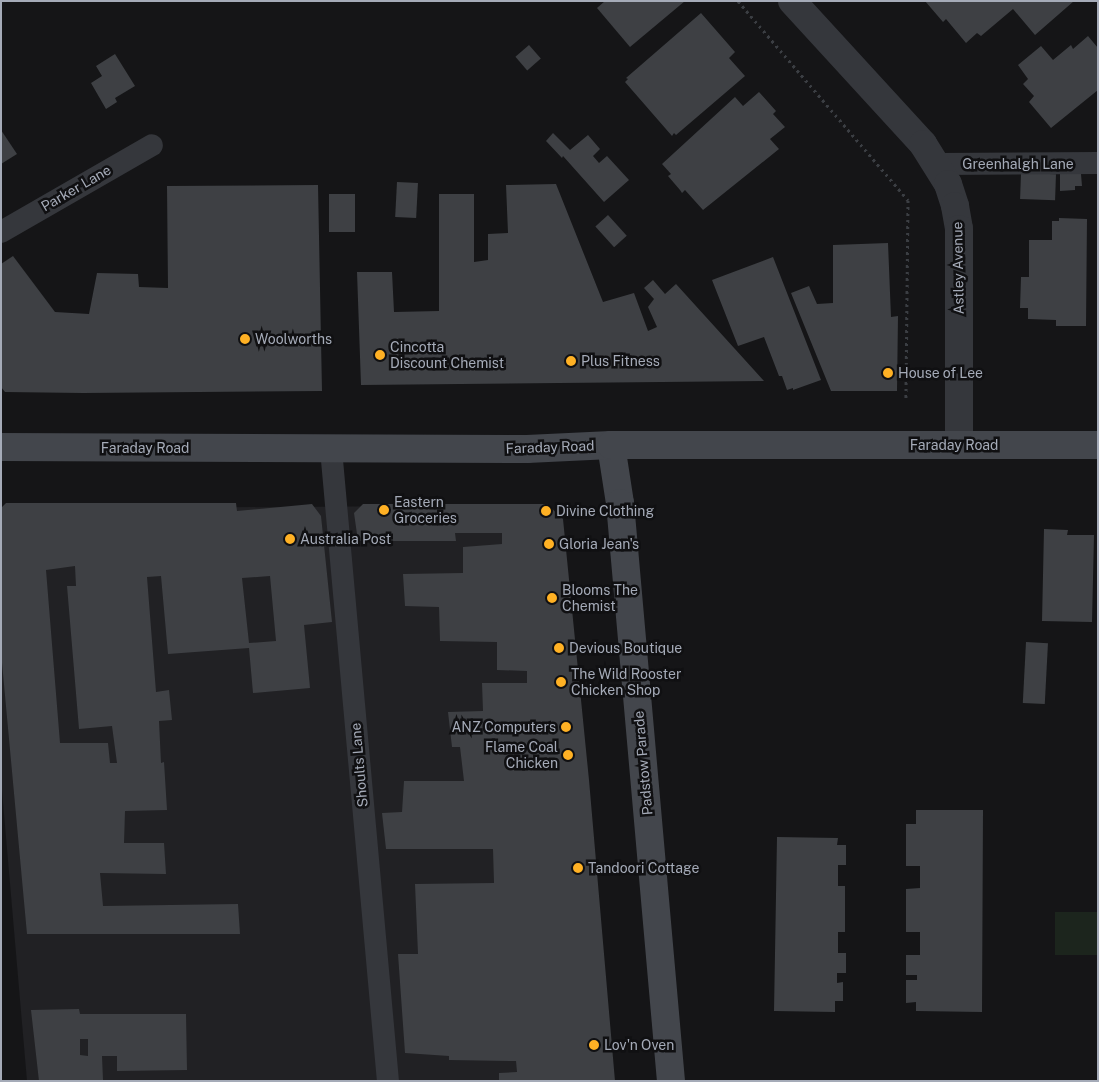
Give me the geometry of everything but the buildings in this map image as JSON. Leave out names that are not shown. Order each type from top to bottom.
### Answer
[{"type":"main road","name":"Faraday Road","points":[[1,447],[527,449],[611,445],[1098,445]]},
{"type":"main road","name":"Padstow Parade","points":[[611,445],[620,503],[672,1081]]},
{"type":"street","name":"Astley Avenue","points":[[792,1],[907,125],[938,164],[948,184],[956,206],[959,229],[959,445]]},
{"type":"lane","name":"Parker Lane","points":[[1,232],[152,145]]},
{"type":"lane","name":"Greenhalgh Lane","points":[[938,164],[1098,163]]},
{"type":"lane","name":"Shoults Lane","points":[[331,449],[388,1081]]},
{"type":"path","points":[[738,1],[908,200],[906,401]]},
{"type":"shaded area","points":[[544,505],[612,1081],[27,1081],[1,779],[1,509]]},
{"type":"shaded area","points":[[1055,912],[1098,912],[1098,955],[1055,955]]},
{"type":"place","name":"Woolworths","points":[[245,339]]},
{"type":"place","name":"Cincotta Discount Chemist","points":[[380,355]]},
{"type":"place","name":"Plus Fitness","points":[[571,361]]},
{"type":"place","name":"House of Lee","points":[[888,373]]},
{"type":"place","name":"Eastern Groceries","points":[[384,510]]},
{"type":"place","name":"Divine Clothing","points":[[546,511]]},
{"type":"place","name":"Australia Post","points":[[290,539]]},
{"type":"place","name":"Gloria Jean's","points":[[549,544]]},
{"type":"place","name":"Blooms The Chemist","points":[[552,598]]},
{"type":"place","name":"Devious Boutique","points":[[559,648]]},
{"type":"place","name":"The Wild Rooster Chicken Shop","points":[[561,682]]},
{"type":"place","name":"ANZ Computers","points":[[566,727]]},
{"type":"place","name":"Flame Coal Chicken","points":[[568,755]]},
{"type":"place","name":"Tandoori Cottage","points":[[578,868]]},
{"type":"place","name":"Lov'n Oven","points":[[594,1045]]}]
